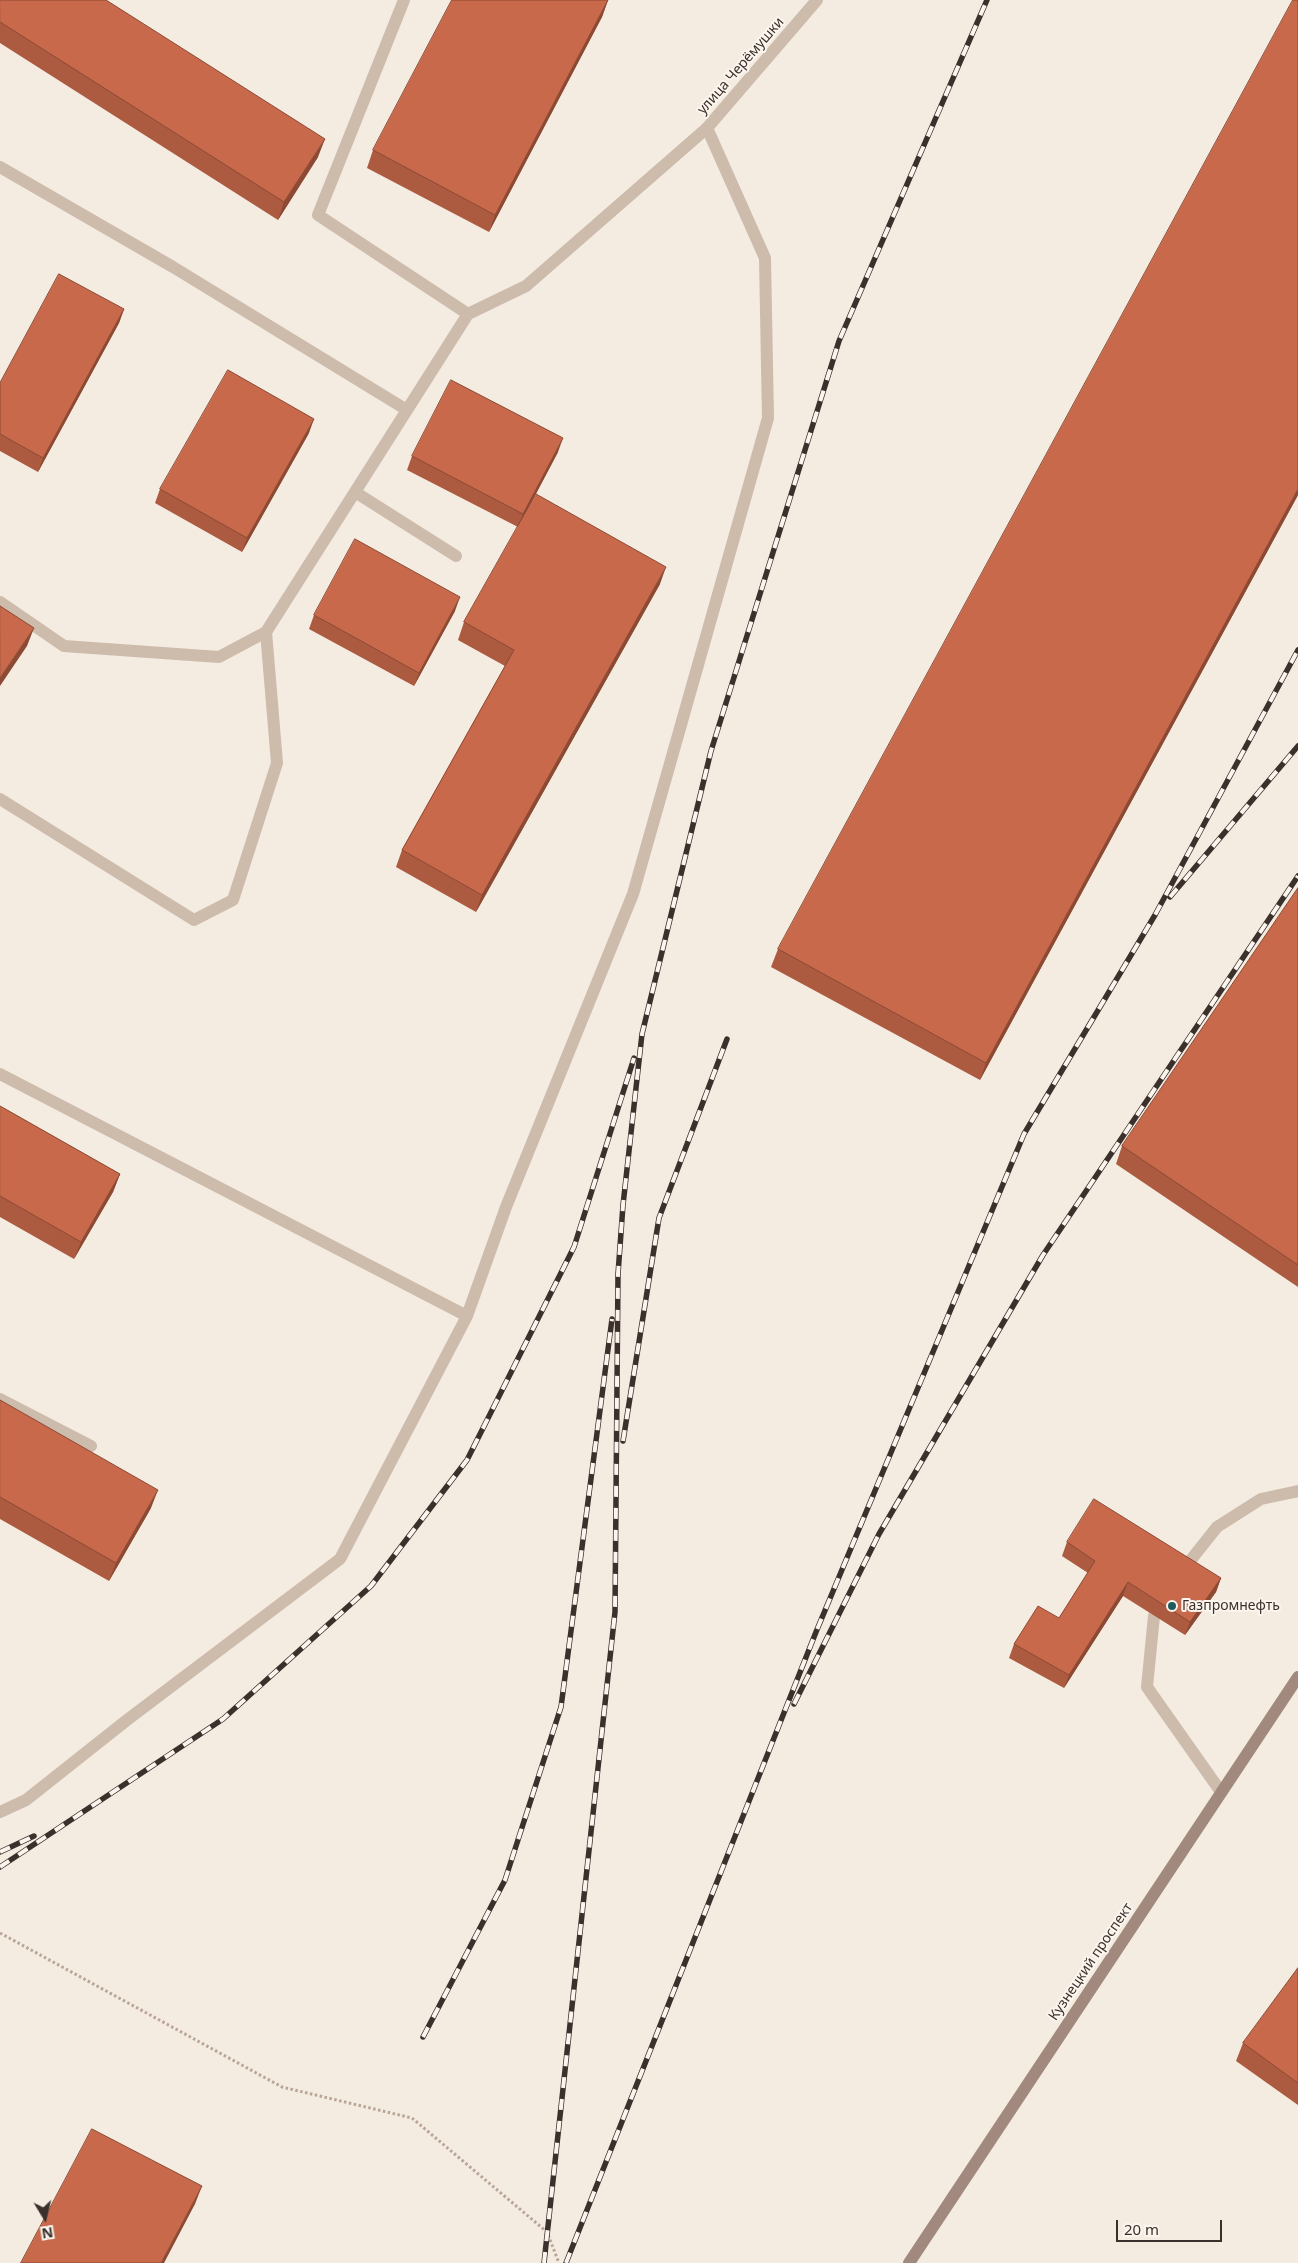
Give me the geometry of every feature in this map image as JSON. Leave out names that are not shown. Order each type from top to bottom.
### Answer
[{"type":"street","points":[[0,602],[64,646],[219,657],[266,632],[468,314],[318,215],[404,0]]},
{"type":"street","name":"улица Черёмушки","points":[[468,314],[526,286],[707,128],[817,0]]},
{"type":"street","points":[[0,1812],[26,1800],[127,1720],[340,1559],[467,1316],[506,1207],[633,894],[768,418],[764,258],[707,128]]},
{"type":"street","points":[[0,167],[172,267],[407,410]]},
{"type":"street","points":[[355,492],[456,556]]},
{"type":"street","points":[[0,799],[194,920],[233,900],[277,763],[266,632]]},
{"type":"street","points":[[0,1074],[467,1316]]},
{"type":"street","points":[[0,1399],[91,1446]]},
{"type":"street","points":[[1182,1571],[1217,1526],[1261,1498],[1298,1491]]},
{"type":"street","points":[[1154,1616],[1147,1687],[1222,1792]]},
{"type":"street","name":"Кузнецкий проспект","points":[[909,2263],[1298,1677]]},
{"type":"path","points":[[0,1932],[282,2087],[412,2118],[547,2232],[558,2263]]},
{"type":"building","points":[[0,0],[106,0],[325,139],[284,202],[0,22]]},
{"type":"building","points":[[452,0],[608,0],[495,215],[373,150]]},
{"type":"building","points":[[1293,0],[1298,0],[1298,489],[986,1063],[778,949]]},
{"type":"building","points":[[59,274],[124,309],[43,458],[0,434],[0,383]]},
{"type":"building","points":[[228,370],[314,419],[247,538],[160,489]]},
{"type":"building","points":[[451,380],[563,438],[523,514],[412,456]]},
{"type":"building","points":[[536,494],[666,567],[482,895],[402,850],[514,650],[464,622]]},
{"type":"building","points":[[355,539],[460,597],[419,673],[314,615]]},
{"type":"building","points":[[0,606],[34,628],[0,678]]},
{"type":"building","points":[[1298,888],[1298,1265],[1122,1146]]},
{"type":"building","points":[[0,1106],[120,1174],[81,1242],[0,1196]]},
{"type":"building","points":[[0,1400],[158,1490],[116,1563],[0,1497]]},
{"type":"building","name":"Газпромнефть","points":[[1094,1499],[1221,1578],[1190,1622],[1128,1582],[1069,1675],[1014,1644],[1038,1606],[1059,1618],[1095,1561],[1067,1542]]},
{"type":"building","points":[[1298,1968],[1298,2083],[1243,2043]]},
{"type":"building","points":[[92,2129],[202,2186],[161,2263],[21,2263]]},
{"type":"railway","points":[[544,2263],[615,1612],[618,1274],[623,1205],[642,1034],[711,751],[839,341],[987,0]]},
{"type":"railway","points":[[566,2263],[816,1632],[1024,1134],[1155,915],[1298,650]]},
{"type":"railway","points":[[1170,897],[1298,746]]},
{"type":"railway","points":[[794,1704],[879,1534],[1043,1255],[1298,876]]},
{"type":"railway","points":[[623,1441],[659,1218],[727,1039]]},
{"type":"railway","points":[[0,1867],[223,1719],[371,1586],[467,1460],[574,1247],[634,1058]]},
{"type":"railway","points":[[423,2037],[505,1880],[561,1707],[612,1319]]},
{"type":"railway","points":[[0,1852],[34,1836]]},
{"type":"place","name":"Газпромнефть","points":[[1172,1606]]}]
